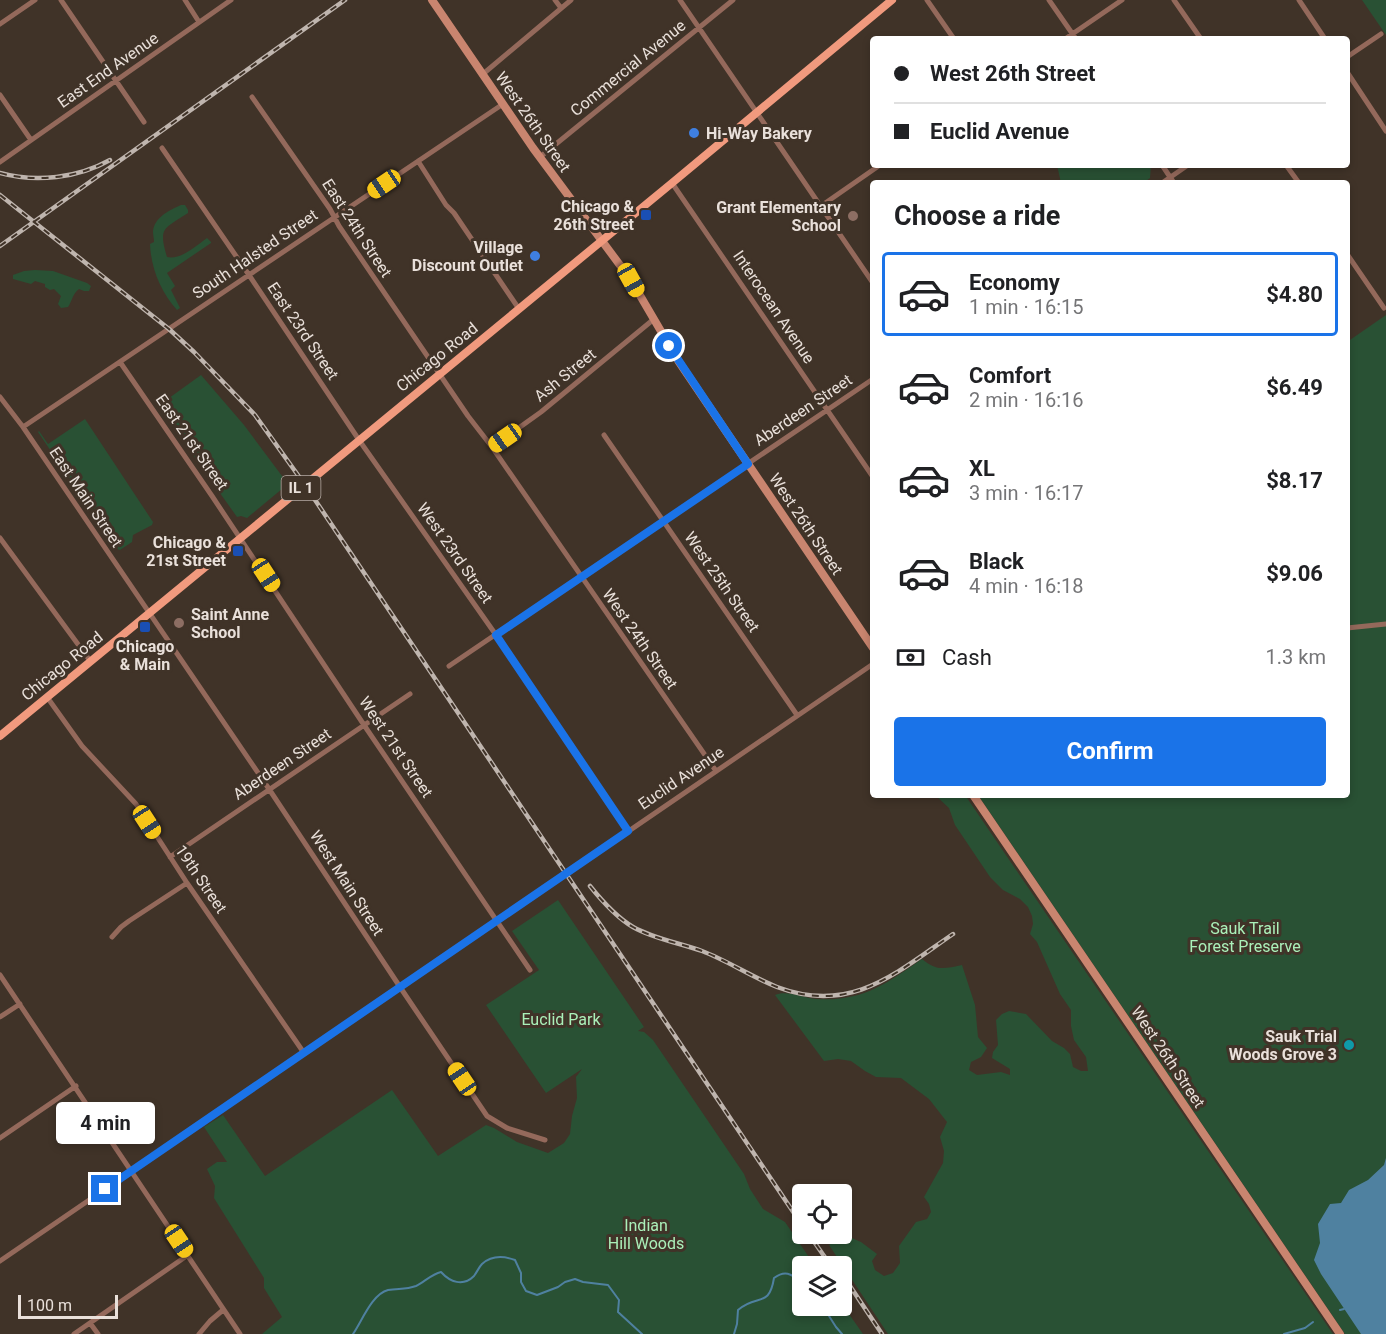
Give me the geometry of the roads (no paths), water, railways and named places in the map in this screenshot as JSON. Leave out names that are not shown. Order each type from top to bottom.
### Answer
[{"type":"main road","name":"Chicago Road","points":[[1,733],[91,662],[892,0]]},
{"type":"street","points":[[0,24],[35,0]]},
{"type":"street","points":[[61,0],[144,122]]},
{"type":"street","points":[[185,0],[200,22]]},
{"type":"street","name":"East End Avenue","points":[[0,162],[231,0]]},
{"type":"street","name":"West 26th Street","points":[[432,0],[540,157],[631,280],[675,356],[870,644]]},
{"type":"street","points":[[555,0],[561,8]]},
{"type":"street","points":[[483,74],[571,0]]},
{"type":"street","points":[[680,0],[870,279]]},
{"type":"street","name":"Commercial Avenue","points":[[540,157],[733,0]]},
{"type":"street","points":[[927,0],[952,36]]},
{"type":"street","points":[[1050,0],[1074,36],[1122,0]]},
{"type":"street","points":[[1174,0],[1199,36]]},
{"type":"street","points":[[1299,0],[1323,36]]},
{"type":"street","points":[[1350,55],[1381,34]]},
{"type":"street","points":[[1350,76],[1386,130]]},
{"type":"street","points":[[0,95],[31,140]]},
{"type":"street","name":"East 24th Street","points":[[252,97],[324,200],[356,252],[439,374]]},
{"type":"street","name":"South Halsted Street","points":[[23,427],[503,104]]},
{"type":"street","name":"East 23rd Street","points":[[162,148],[359,440]]},
{"type":"street","points":[[417,161],[519,309]]},
{"type":"street","points":[[821,206],[876,168]]},
{"type":"street","points":[[1164,168],[1172,180]]},
{"type":"street","points":[[1166,180],[1184,168]]},
{"type":"street","name":"Interocean Avenue","points":[[672,183],[870,473]]},
{"type":"street","points":[[1350,258],[1383,308]]},
{"type":"street","name":"Ash Street","points":[[492,447],[541,412],[654,319]]},
{"type":"street","name":"East 21st Street","points":[[120,362],[241,538]]},
{"type":"street","name":"West 24th Street","points":[[439,374],[716,771]]},
{"type":"street","name":"Aberdeen Street","points":[[449,666],[870,381]]},
{"type":"street","name":"East Main Street","points":[[0,397],[23,427],[149,613]]},
{"type":"street","name":"West 25th Street","points":[[603,435],[797,715]]},
{"type":"street","name":"West 23rd Street","points":[[359,440],[496,635],[628,831]]},
{"type":"street","points":[[0,538],[91,662]]},
{"type":"street","name":"West 21st Street","points":[[241,538],[530,970]]},
{"type":"street","name":"West Main Street","points":[[149,613],[487,1116],[507,1128],[545,1140]]},
{"type":"street","points":[[1350,628],[1386,624]]},
{"type":"street","name":"Euclid Avenue","points":[[0,1261],[870,666]]},
{"type":"street","name":"Aberdeen Street","points":[[170,856],[410,694]]},
{"type":"street","name":"19th Street","points":[[47,697],[82,746],[136,804],[187,883],[304,1053]]},
{"type":"street","name":"West 26th Street","points":[[975,798],[1340,1334]]},
{"type":"street","points":[[112,937],[129,921],[187,883]]},
{"type":"street","points":[[0,975],[240,1334]]},
{"type":"street","points":[[0,1017],[20,1004]]},
{"type":"street","points":[[0,1138],[76,1086]]},
{"type":"street","points":[[74,1334],[188,1255]]},
{"type":"street","points":[[200,1334],[223,1310]]},
{"type":"street","points":[[90,1323],[98,1334]]},
{"type":"water","points":[[1386,1158],[1386,1334],[1361,1334],[1314,1260],[1320,1243],[1318,1224],[1330,1204],[1341,1203],[1349,1190],[1368,1180],[1384,1165]]},
{"type":"waterway","points":[[353,1334],[372,1302],[382,1293],[416,1286],[441,1272],[452,1281],[465,1281],[474,1276],[486,1261],[498,1257],[515,1260],[526,1291],[537,1295],[575,1279],[608,1285],[619,1300],[618,1312],[642,1334]]},
{"type":"waterway","points":[[734,1334],[738,1310],[769,1294],[774,1278],[778,1275],[785,1273],[792,1275]]},
{"type":"waterway","points":[[1340,1310],[1344,1309]]},
{"type":"waterway","points":[[829,1316],[842,1334]]},
{"type":"waterway","points":[[1284,1334],[1305,1328],[1313,1322]]},
{"type":"railway","points":[[0,246],[345,0]]},
{"type":"railway","points":[[0,173],[28,178],[56,177],[84,171],[110,160]]},
{"type":"railway","points":[[0,195],[169,329],[255,415],[305,485],[792,1210]]},
{"type":"railway","points":[[590,886],[615,914],[641,931],[702,951],[758,979],[803,994],[828,996],[850,993],[871,986],[912,963],[953,934]]},
{"type":"railway","points":[[816,1244],[824,1256]]},
{"type":"railway","points":[[852,1289],[882,1334]]},
{"type":"place","name":"Hi-Way Bakery","points":[[694,133]]},
{"type":"place","name":"Chicago & 26th Street","points":[[646,215]]},
{"type":"place","name":"Grant Elementary School","points":[[853,216]]},
{"type":"place","name":"Village Discount Outlet","points":[[535,256]]},
{"type":"place","name":"Chicago & 21st Street","points":[[238,551]]},
{"type":"place","name":"Saint Anne School","points":[[179,623]]},
{"type":"place","name":"Chicago & Main","points":[[145,627]]},
{"type":"place","name":"Sauk Trial Woods Grove 3","points":[[1349,1045]]},
{"type":"park label","name":"Sauk Trail Forest Preserve","points":[[1245,937]]},
{"type":"park label","name":"Euclid Park","points":[[561,1019]]},
{"type":"park label","name":"Indian Hill Woods","points":[[646,1234]]}]
